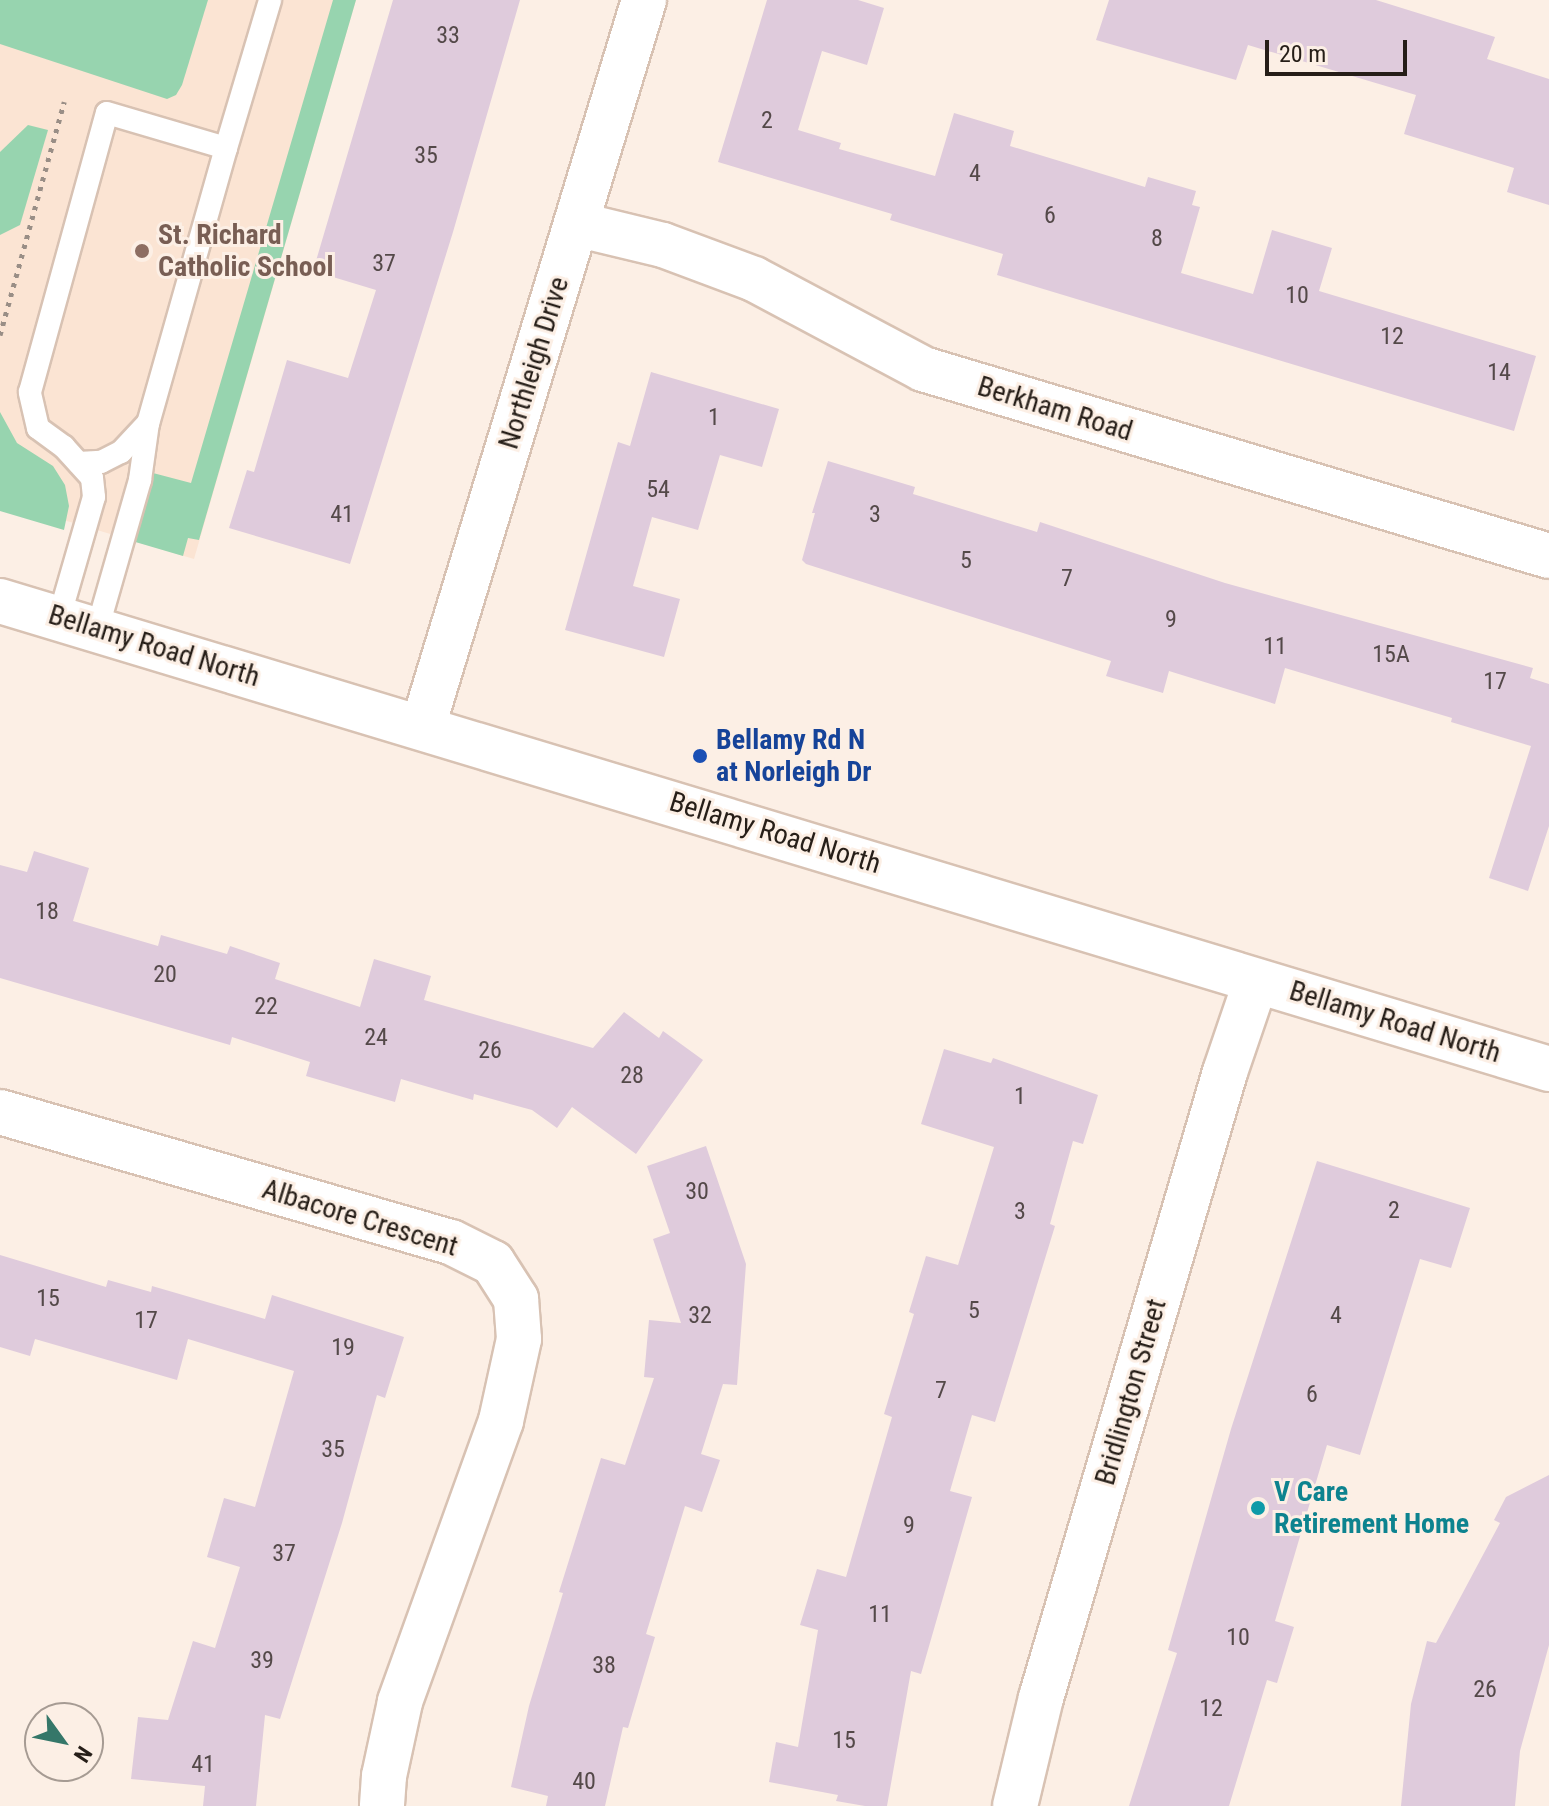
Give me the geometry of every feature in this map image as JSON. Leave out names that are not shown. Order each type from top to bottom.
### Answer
[{"type":"street","name":"Northleigh Drive","points":[[423,726],[644,0]]},
{"type":"street","name":"Berkham Road","points":[[576,224],[663,245],[754,279],[923,369],[1549,556]]},
{"type":"street","name":"Bellamy Road North","points":[[0,601],[423,726],[1549,1069]]},
{"type":"street","name":"Bridlington Street","points":[[1015,1806],[1041,1698],[1225,1072],[1256,981]]},
{"type":"street","name":"Albacore Crescent","points":[[0,1112],[451,1242],[493,1263],[516,1299],[519,1339],[501,1421],[400,1702],[384,1776],[382,1806]]},
{"type":"lane","points":[[78,624],[140,480],[148,423],[270,0]]},
{"type":"lane","points":[[78,624],[94,497],[92,478],[38,428],[30,392],[107,113],[226,148]]},
{"type":"lane","points":[[79,463],[101,462],[121,452],[148,423]]},
{"type":"path","points":[[0,335],[64,102]]},
{"type":"shaded area","name":"St. Richard Catholic School","points":[[0,0],[356,0],[194,559],[0,501]]},
{"type":"green space","points":[[0,0],[208,0],[182,85],[176,95],[167,99],[0,44]]},
{"type":"green space","points":[[333,0],[356,0],[199,540],[188,538],[183,556],[132,541],[153,473],[191,483]]},
{"type":"green space","points":[[28,125],[48,130],[20,225],[0,235],[0,152]]},
{"type":"green space","points":[[0,412],[17,443],[53,466],[65,485],[69,506],[64,530],[0,511]]},
{"type":"building","points":[[393,0],[520,0],[453,232],[350,564],[229,528],[247,470],[254,472],[287,360],[348,378],[376,290],[313,271]]},
{"type":"building","points":[[767,0],[858,0],[884,8],[867,65],[822,51],[798,130],[841,143],[839,149],[935,176],[954,113],[1014,131],[1010,146],[1145,187],[1148,177],[1196,191],[1192,205],[1200,207],[1181,273],[1253,294],[1272,230],[1332,248],[1319,291],[1536,356],[1514,431],[997,275],[1003,254],[890,220],[892,214],[718,162]]},
{"type":"building","points":[[1109,0],[1376,0],[1495,37],[1487,59],[1549,79],[1549,205],[1507,192],[1514,168],[1404,134],[1416,95],[1248,45],[1236,80],[1096,40]]},
{"type":"building","points":[[651,372],[779,409],[762,467],[720,455],[698,530],[652,517],[633,586],[680,599],[664,657],[565,630],[618,442],[630,446]]},
{"type":"building","points":[[828,461],[915,487],[913,494],[1037,532],[1040,522],[1225,583],[1533,668],[1530,678],[1549,684],[1549,826],[1528,891],[1489,878],[1531,746],[1451,722],[1452,718],[1285,668],[1275,704],[1169,671],[1163,693],[1106,676],[1111,661],[806,564],[802,560],[815,513],[812,513]]},
{"type":"building","points":[[34,851],[89,868],[73,921],[158,946],[161,935],[227,954],[230,946],[280,963],[275,979],[360,1007],[374,959],[431,976],[424,1000],[593,1048],[624,1012],[659,1038],[663,1031],[703,1060],[636,1154],[572,1107],[557,1128],[532,1110],[474,1094],[473,1100],[401,1079],[395,1102],[306,1076],[310,1062],[232,1037],[230,1045],[0,978],[0,865],[27,872]]},
{"type":"building","points":[[944,1049],[991,1063],[993,1058],[1098,1095],[1083,1144],[1073,1141],[1050,1224],[1055,1226],[995,1422],[972,1415],[950,1491],[972,1497],[921,1674],[911,1671],[887,1806],[865,1806],[836,1801],[838,1795],[769,1782],[776,1742],[798,1747],[818,1630],[800,1625],[817,1569],[846,1577],[892,1417],[884,1414],[914,1314],[909,1312],[926,1256],[958,1265],[994,1147],[921,1124]]},
{"type":"building","points":[[706,1146],[746,1264],[737,1385],[723,1384],[701,1454],[720,1460],[702,1512],[685,1506],[646,1634],[655,1637],[628,1728],[623,1727],[605,1806],[546,1806],[548,1796],[511,1787],[529,1706],[563,1593],[559,1592],[601,1458],[625,1465],[654,1378],[644,1377],[649,1320],[681,1323],[653,1239],[670,1233],[647,1166]]},
{"type":"building","points":[[1317,1161],[1470,1208],[1451,1268],[1420,1259],[1360,1455],[1327,1445],[1275,1621],[1294,1627],[1277,1683],[1267,1680],[1229,1806],[1129,1806],[1177,1653],[1168,1650],[1231,1429]]},
{"type":"building","points":[[0,1255],[106,1287],[108,1280],[151,1292],[152,1286],[265,1319],[272,1295],[404,1337],[385,1398],[377,1395],[342,1523],[280,1719],[265,1715],[256,1806],[203,1806],[205,1786],[131,1779],[138,1717],[168,1720],[193,1641],[215,1648],[240,1567],[207,1557],[224,1498],[255,1507],[294,1371],[188,1339],[177,1380],[35,1339],[30,1356],[0,1347]]},
{"type":"building","points":[[1549,1475],[1549,1645],[1520,1751],[1515,1806],[1401,1806],[1411,1704],[1427,1641],[1436,1643],[1500,1523],[1494,1520],[1506,1497]]},
{"type":"place","name":"St. Richard Catholic School","points":[[142,251]]},
{"type":"place","name":"Bellamy Rd N at Norleigh Dr","points":[[700,756]]},
{"type":"place","name":"V Care Retirement Home","points":[[1258,1508]]}]
